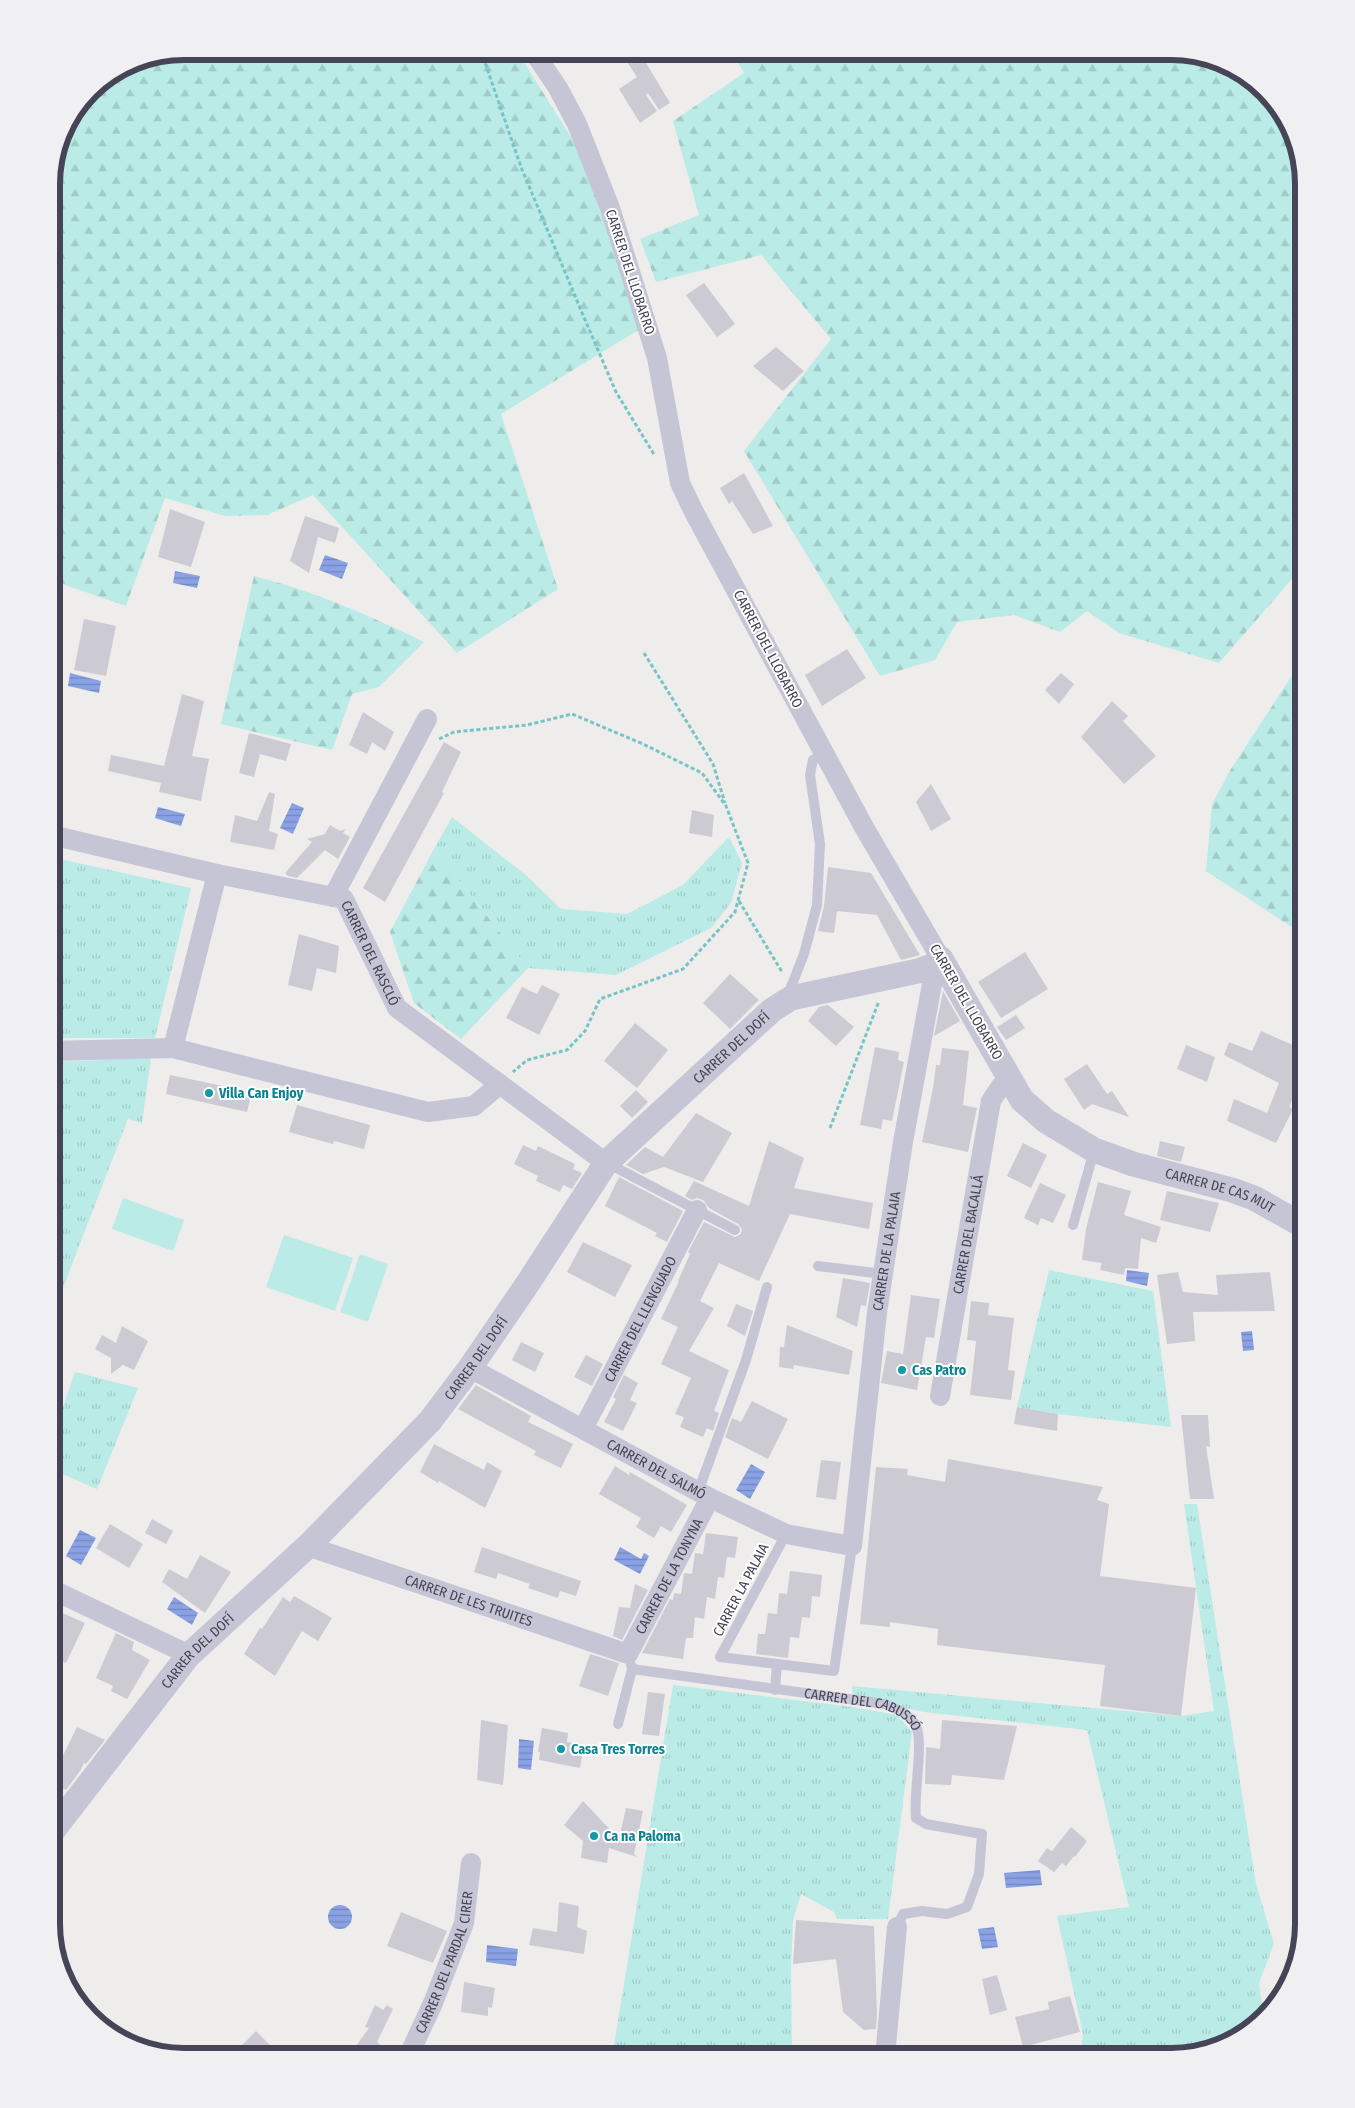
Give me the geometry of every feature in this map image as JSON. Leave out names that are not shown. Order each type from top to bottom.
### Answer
[{"type":"street","name":"CARRER DEL LLOBARRO","points":[[539,60],[558,88],[576,124],[610,208],[657,358],[680,483],[824,752],[1022,1100],[1046,1122],[1094,1150],[1134,1164]]},
{"type":"street","points":[[332,897],[427,718]]},
{"type":"street","name":"CARRER DEL RASCLÓ","points":[[60,837],[217,874],[344,899],[397,1008],[606,1163]]},
{"type":"street","points":[[173,1048],[217,874]]},
{"type":"street","name":"CARRER DEL DOFÍ","points":[[60,1821],[188,1656],[310,1544],[421,1431],[470,1368],[606,1163],[782,1002],[791,998],[918,971],[942,960]]},
{"type":"street","name":"CARRER DE LA PALAIA","points":[[852,1546],[882,1274],[903,1142],[932,984],[942,960]]},
{"type":"street","points":[[60,1051],[173,1048],[428,1112],[474,1106],[500,1084]]},
{"type":"street","name":"CARRER DEL BACALLÁ","points":[[940,1396],[991,1101],[1001,1086],[1010,1080]]},
{"type":"street","name":"CARRER DE CAS MUT","points":[[1134,1164],[1247,1195],[1295,1220]]},
{"type":"street","name":"CARRER DEL LLENGUADO","points":[[584,1430],[697,1210]]},
{"type":"street","name":"CARRER DEL SALMÓ","points":[[470,1368],[704,1495],[786,1534],[852,1546]]},
{"type":"street","name":"CARRER DE LA TONYNA","points":[[630,1662],[704,1495]]},
{"type":"street","name":"CARRER DE LES TRUITES","points":[[310,1544],[316,1549],[630,1662]]},
{"type":"street","points":[[60,1593],[188,1656]]},
{"type":"street","name":"CARRER DEL PARDAL CIRER","points":[[412,2048],[433,2003],[464,1923],[471,1863]]},
{"type":"street","name":"CARRER DEL CABUSSÓ","points":[[886,2048],[897,1927]]},
{"type":"lane","points":[[791,987],[804,954],[817,905],[820,844],[810,775],[813,760],[824,752]]},
{"type":"lane","points":[[1073,1225],[1094,1150]]},
{"type":"lane","points":[[606,1163],[735,1230]]},
{"type":"lane","points":[[818,1266],[882,1274]]},
{"type":"lane","points":[[704,1495],[767,1287]]},
{"type":"lane","name":"CARRER LA PALAIA","points":[[786,1534],[720,1657],[834,1671],[852,1546]]},
{"type":"lane","points":[[618,1724],[630,1662]]},
{"type":"lane","name":"CARRER DEL CABUSSÓ","points":[[630,1662],[775,1690],[885,1704],[905,1713],[916,1726],[918,1740],[914,1805],[916,1818],[926,1824],[982,1834],[979,1874],[968,1907],[947,1914],[922,1911],[903,1914],[897,1927]]},
{"type":"lane","points":[[775,1690],[777,1664]]},
{"type":"path","points":[[484,60],[521,167],[616,392],[650,450],[671,478],[680,483]]},
{"type":"path","points":[[500,1084],[527,1060],[566,1050],[585,1031],[600,999],[682,969],[735,912],[739,901],[748,863],[726,806],[713,764],[644,653]]},
{"type":"path","points":[[437,740],[454,732],[527,726],[572,714],[643,744],[702,773],[726,806]]},
{"type":"path","points":[[739,901],[791,987]]},
{"type":"path","points":[[830,1128],[888,977]]},
{"type":"green space","points":[[175,60],[523,60],[584,158],[640,329],[501,414],[558,589],[457,653],[313,495],[267,515],[225,516],[165,498],[126,606],[60,583],[60,175],[69,136],[81,115],[96,96],[115,81],[136,69],[159,62]]},
{"type":"green space","points":[[736,60],[1180,60],[1196,62],[1226,73],[1240,81],[1264,102],[1282,129],[1294,167],[1295,575],[1219,663],[1119,633],[1087,611],[1060,632],[1014,615],[957,622],[935,660],[880,676],[744,451],[831,339],[761,255],[656,282],[640,239],[699,215],[673,121],[744,73]]},
{"type":"green space","points":[[254,576],[340,604],[424,642],[379,687],[352,694],[332,750],[221,724]]},
{"type":"green space","points":[[1295,671],[1295,929],[1206,871],[1212,804],[1231,769]]},
{"type":"green space","points":[[452,817],[527,876],[561,909],[627,914],[683,885],[729,837],[742,863],[731,903],[711,928],[616,975],[528,968],[434,849]]},
{"type":"green space","points":[[434,849],[528,968],[461,1039],[414,1003],[390,932]]},
{"type":"green space","points":[[60,859],[191,888],[155,1038],[60,1038]]},
{"type":"green space","points":[[151,1058],[142,1123],[128,1119],[60,1296],[60,1062]]},
{"type":"green space","points":[[123,1198],[184,1220],[173,1251],[112,1229]]},
{"type":"green space","points":[[284,1235],[353,1258],[335,1311],[266,1287]]},
{"type":"green space","points":[[360,1254],[388,1264],[368,1322],[340,1312]]},
{"type":"green space","points":[[1049,1270],[1153,1291],[1171,1427],[1058,1414],[1017,1407]]},
{"type":"green space","points":[[75,1372],[138,1388],[97,1489],[60,1473],[60,1406],[63,1407]]},
{"type":"green space","points":[[1184,1504],[1197,1504],[1256,1884],[1274,1944],[1259,1983],[1262,2008],[1240,2027],[1226,2035],[1196,2046],[1172,2048],[1081,2048],[1083,2034],[1057,1916],[1129,1907],[1087,1730],[924,1712],[853,1697],[852,1686],[1181,1716],[1214,1711]]},
{"type":"green space","points":[[673,1685],[853,1707],[897,1715],[912,1732],[888,1919],[837,1919],[834,1912],[801,1894],[793,1920],[791,1970],[792,2048],[613,2048]]},
{"type":"water","points":[[325,555],[348,563],[342,579],[319,570]]},
{"type":"water","points":[[175,571],[200,576],[197,588],[173,583]]},
{"type":"water","points":[[70,673],[101,681],[99,693],[68,686]]},
{"type":"water","points":[[292,803],[304,808],[293,834],[280,828]]},
{"type":"water","points":[[158,807],[185,814],[181,826],[155,818]]},
{"type":"water","points":[[1127,1270],[1149,1273],[1147,1286],[1126,1281]]},
{"type":"water","points":[[1252,1331],[1254,1350],[1243,1351],[1241,1332]]},
{"type":"water","points":[[751,1464],[765,1472],[750,1499],[736,1490]]},
{"type":"water","points":[[80,1530],[96,1538],[81,1565],[66,1556]]},
{"type":"water","points":[[620,1547],[641,1559],[644,1553],[649,1556],[640,1574],[614,1560]]},
{"type":"water","points":[[174,1597],[198,1613],[192,1625],[167,1609]]},
{"type":"water","points":[[519,1739],[534,1741],[531,1770],[518,1768]]},
{"type":"water","points":[[1040,1870],[1042,1885],[1006,1888],[1004,1873]]},
{"type":"water","points":[[340,1905],[349,1908],[352,1917],[349,1926],[340,1929],[331,1926],[328,1917],[331,1908]]},
{"type":"water","points":[[994,1927],[998,1947],[982,1949],[978,1929]]},
{"type":"water","points":[[487,1945],[518,1949],[516,1966],[486,1962]]},
{"type":"building","points":[[626,60],[644,60],[670,103],[659,110],[648,93],[646,95],[657,111],[640,123],[619,89],[637,77]]},
{"type":"building","points":[[704,283],[735,324],[717,337],[686,295]]},
{"type":"building","points":[[776,347],[804,371],[783,391],[753,366]]},
{"type":"building","points":[[744,473],[773,526],[753,534],[732,501],[729,504],[720,488]]},
{"type":"building","points":[[170,509],[205,522],[191,567],[158,557]]},
{"type":"building","points":[[305,516],[339,528],[335,543],[318,537],[309,573],[290,561]]},
{"type":"building","points":[[84,619],[116,626],[106,676],[74,670]]},
{"type":"building","points":[[847,649],[866,678],[822,706],[805,675]]},
{"type":"building","points":[[1061,673],[1074,684],[1059,704],[1045,690]]},
{"type":"building","points":[[182,694],[204,701],[192,756],[209,759],[201,801],[159,792],[161,783],[108,771],[111,755],[164,766]]},
{"type":"building","points":[[1112,701],[1128,716],[1123,721],[1156,756],[1124,784],[1081,737]]},
{"type":"building","points":[[363,712],[394,732],[385,751],[372,742],[367,754],[349,745]]},
{"type":"building","points":[[249,733],[291,744],[286,761],[260,754],[254,777],[239,773]]},
{"type":"building","points":[[444,742],[461,752],[442,792],[444,793],[385,902],[363,888]]},
{"type":"building","points":[[931,784],[951,819],[931,831],[916,802]]},
{"type":"building","points":[[269,792],[275,794],[269,831],[278,834],[274,850],[230,842],[235,815],[257,821]]},
{"type":"building","points":[[692,810],[714,815],[712,837],[689,833]]},
{"type":"building","points":[[330,825],[340,831],[346,829],[343,833],[350,837],[338,859],[325,850],[297,878],[288,876],[285,873],[312,842],[307,839],[325,834]]},
{"type":"building","points":[[828,867],[871,873],[920,955],[901,960],[877,915],[837,911],[834,933],[818,931],[824,906]]},
{"type":"building","points":[[299,934],[339,946],[336,973],[317,968],[312,991],[288,985]]},
{"type":"building","points":[[1025,952],[1048,989],[1001,1018],[978,982]]},
{"type":"building","points":[[730,974],[759,1000],[730,1029],[703,1003]]},
{"type":"building","points":[[542,985],[560,994],[539,1035],[506,1018],[522,987],[537,994]]},
{"type":"building","points":[[943,991],[960,1021],[934,1036]]},
{"type":"building","points":[[828,1005],[854,1027],[836,1046],[808,1021],[819,1007]]},
{"type":"building","points":[[1016,1015],[1025,1028],[1006,1040],[997,1027]]},
{"type":"building","points":[[635,1023],[668,1050],[637,1088],[604,1061]]},
{"type":"building","points":[[1261,1031],[1295,1046],[1295,1094],[1289,1107],[1293,1109],[1276,1143],[1227,1121],[1234,1099],[1267,1113],[1279,1083],[1224,1055],[1229,1042],[1252,1051]]},
{"type":"building","points":[[1186,1045],[1215,1057],[1207,1082],[1177,1069]]},
{"type":"building","points":[[875,1047],[899,1052],[898,1060],[904,1062],[892,1121],[883,1119],[881,1129],[860,1125]]},
{"type":"building","points":[[942,1048],[969,1051],[963,1105],[977,1108],[968,1152],[922,1142],[936,1065],[940,1065]]},
{"type":"building","points":[[1087,1064],[1107,1094],[1112,1091],[1129,1117],[1092,1104],[1084,1110],[1064,1079]]},
{"type":"building","name":"Villa Can Enjoy","points":[[170,1075],[252,1092],[247,1112],[166,1094]]},
{"type":"building","points":[[636,1090],[648,1102],[632,1118],[620,1106]]},
{"type":"building","points":[[297,1105],[370,1125],[364,1149],[334,1141],[333,1144],[289,1132]]},
{"type":"building","points":[[696,1113],[732,1133],[703,1182],[664,1167],[643,1174],[626,1165],[645,1147],[663,1157]]},
{"type":"building","points":[[769,1141],[804,1158],[794,1188],[873,1203],[869,1229],[790,1214],[759,1281],[719,1263],[700,1301],[714,1308],[689,1351],[729,1370],[714,1411],[719,1413],[713,1431],[707,1428],[703,1437],[680,1427],[684,1417],[675,1414],[691,1378],[661,1364],[678,1327],[661,1319],[690,1254],[688,1252],[704,1222],[735,1237],[741,1234],[742,1229],[738,1224],[709,1208],[703,1200],[697,1198],[692,1200],[685,1196],[694,1181],[749,1206]]},
{"type":"building","points":[[1160,1141],[1185,1147],[1181,1162],[1157,1156]]},
{"type":"building","points":[[1023,1143],[1047,1155],[1031,1188],[1007,1176]]},
{"type":"building","points":[[523,1145],[536,1151],[538,1146],[575,1164],[573,1169],[582,1173],[572,1189],[563,1185],[560,1192],[536,1181],[538,1176],[514,1164]]},
{"type":"building","points":[[619,1177],[683,1211],[667,1242],[655,1236],[657,1233],[605,1206]]},
{"type":"building","points":[[1098,1182],[1131,1191],[1124,1215],[1161,1227],[1156,1243],[1141,1238],[1138,1269],[1125,1268],[1124,1275],[1100,1270],[1102,1263],[1082,1260],[1086,1229]]},
{"type":"building","points":[[1040,1183],[1066,1195],[1053,1223],[1041,1218],[1038,1225],[1024,1218]]},
{"type":"building","points":[[1167,1191],[1219,1203],[1210,1232],[1160,1220]]},
{"type":"building","points":[[583,1242],[632,1265],[615,1297],[567,1272]]},
{"type":"building","points":[[1178,1272],[1183,1292],[1218,1295],[1216,1275],[1270,1272],[1275,1311],[1193,1312],[1195,1341],[1167,1344],[1157,1275]]},
{"type":"building","points":[[843,1278],[870,1283],[866,1306],[861,1305],[857,1327],[836,1317]]},
{"type":"building","points":[[911,1295],[940,1299],[934,1338],[926,1337],[917,1390],[881,1383],[887,1351],[903,1354]]},
{"type":"building","points":[[971,1301],[989,1303],[988,1315],[1014,1318],[1008,1370],[1015,1371],[1011,1400],[970,1395],[976,1341],[967,1340]]},
{"type":"building","points":[[736,1304],[753,1311],[745,1336],[727,1326]]},
{"type":"building","points":[[787,1325],[853,1351],[849,1375],[794,1365],[793,1369],[779,1367],[780,1347],[784,1347]]},
{"type":"building","points":[[122,1326],[148,1341],[134,1370],[123,1365],[111,1374],[111,1358],[95,1349],[102,1335],[116,1343]]},
{"type":"building","points":[[521,1342],[544,1353],[535,1372],[512,1360]]},
{"type":"building","points":[[586,1355],[603,1364],[592,1386],[574,1377]]},
{"type":"building","points":[[624,1375],[638,1383],[630,1400],[637,1403],[623,1431],[604,1422],[616,1399],[613,1397]]},
{"type":"building","points":[[476,1385],[531,1416],[528,1422],[573,1444],[561,1468],[534,1455],[536,1451],[458,1409]]},
{"type":"building","points":[[752,1401],[788,1419],[768,1459],[725,1437],[732,1418],[741,1422]]},
{"type":"building","points":[[1017,1407],[1058,1414],[1057,1431],[1014,1424]]},
{"type":"building","points":[[1181,1415],[1208,1415],[1210,1447],[1206,1446],[1214,1499],[1190,1499]]},
{"type":"building","points":[[434,1444],[484,1470],[487,1462],[502,1471],[485,1508],[420,1472]]},
{"type":"building","points":[[948,1459],[1103,1487],[1097,1500],[1109,1504],[1100,1576],[1196,1588],[1181,1716],[1100,1706],[1105,1665],[937,1645],[938,1629],[890,1622],[890,1627],[860,1624],[876,1467],[908,1469],[907,1475],[945,1482]]},
{"type":"building","points":[[821,1460],[841,1462],[836,1500],[816,1497]]},
{"type":"building","points":[[615,1466],[629,1475],[630,1472],[687,1505],[671,1532],[661,1526],[654,1538],[636,1527],[641,1518],[599,1494]]},
{"type":"building","points":[[152,1519],[173,1531],[166,1544],[145,1533]]},
{"type":"building","points":[[110,1524],[143,1544],[129,1568],[96,1548]]},
{"type":"building","points":[[706,1533],[738,1537],[735,1558],[727,1557],[724,1578],[718,1577],[715,1599],[707,1597],[704,1619],[695,1617],[693,1638],[686,1638],[683,1659],[642,1653],[670,1599],[673,1600],[674,1593],[681,1594],[684,1573],[692,1574],[695,1553],[703,1554]]},
{"type":"building","points":[[482,1547],[581,1581],[576,1596],[560,1591],[558,1598],[528,1588],[530,1584],[498,1573],[496,1579],[474,1572]]},
{"type":"building","points":[[200,1555],[231,1572],[205,1613],[162,1582],[169,1569],[187,1579]]},
{"type":"building","points":[[790,1571],[822,1575],[820,1597],[812,1596],[810,1618],[802,1617],[799,1638],[790,1637],[788,1658],[756,1654],[758,1634],[765,1634],[768,1613],[777,1614],[779,1593],[787,1594]]},
{"type":"building","points":[[635,1584],[648,1590],[622,1640],[613,1636],[619,1607],[630,1608]]},
{"type":"building","points":[[294,1596],[332,1618],[318,1641],[302,1631],[275,1676],[244,1654],[283,1597],[290,1602]]},
{"type":"building","points":[[60,1612],[85,1623],[66,1663],[60,1660]]},
{"type":"building","points":[[116,1633],[134,1642],[132,1650],[150,1660],[127,1699],[111,1691],[113,1686],[96,1678]]},
{"type":"building","points":[[590,1654],[619,1663],[608,1696],[579,1686]]},
{"type":"building","points":[[648,1692],[665,1694],[659,1736],[642,1734]]},
{"type":"building","points":[[481,1720],[508,1725],[503,1785],[477,1780]]},
{"type":"building","points":[[942,1720],[1017,1726],[1004,1780],[952,1775],[951,1785],[925,1784],[926,1747],[940,1749]]},
{"type":"building","points":[[77,1727],[105,1740],[86,1764],[84,1763],[66,1790],[60,1787],[60,1762]]},
{"type":"building","name":"Casa Tres Torres","points":[[542,1728],[568,1733],[567,1742],[584,1745],[580,1768],[539,1760],[540,1752],[538,1752]]},
{"type":"building","name":"Ca na Paloma","points":[[583,1801],[619,1839],[626,1808],[643,1811],[634,1854],[637,1857],[609,1848],[607,1863],[581,1858],[583,1841],[564,1825]]},
{"type":"building","points":[[1071,1827],[1087,1841],[1066,1866],[1062,1863],[1054,1872],[1038,1861],[1047,1848],[1052,1851]]},
{"type":"building","points":[[559,1902],[579,1906],[577,1927],[587,1931],[584,1954],[529,1945],[533,1928],[557,1932]]},
{"type":"building","points":[[401,1912],[447,1931],[433,1963],[387,1946]]},
{"type":"building","points":[[796,1920],[874,1926],[876,2029],[864,2030],[843,2012],[836,1959],[793,1964]]},
{"type":"building","points":[[997,1975],[1007,2010],[990,2015],[982,1979]]},
{"type":"building","points":[[464,1982],[495,1988],[492,2008],[488,2007],[488,2016],[461,2012]]},
{"type":"building","points":[[1070,1996],[1080,2032],[1023,2047],[1015,2017],[1049,2009],[1048,2002]]},
{"type":"building","points":[[375,2005],[383,2010],[387,2005],[393,2009],[377,2042],[385,2048],[354,2048],[369,2028],[365,2027]]},
{"type":"building","points":[[256,2031],[273,2048],[246,2048],[242,2045]]},
{"type":"place","name":"Villa Can Enjoy","points":[[209,1093]]},
{"type":"place","name":"Cas Patro","points":[[902,1370]]},
{"type":"place","name":"Casa Tres Torres","points":[[561,1749]]},
{"type":"place","name":"Ca na Paloma","points":[[594,1836]]}]
